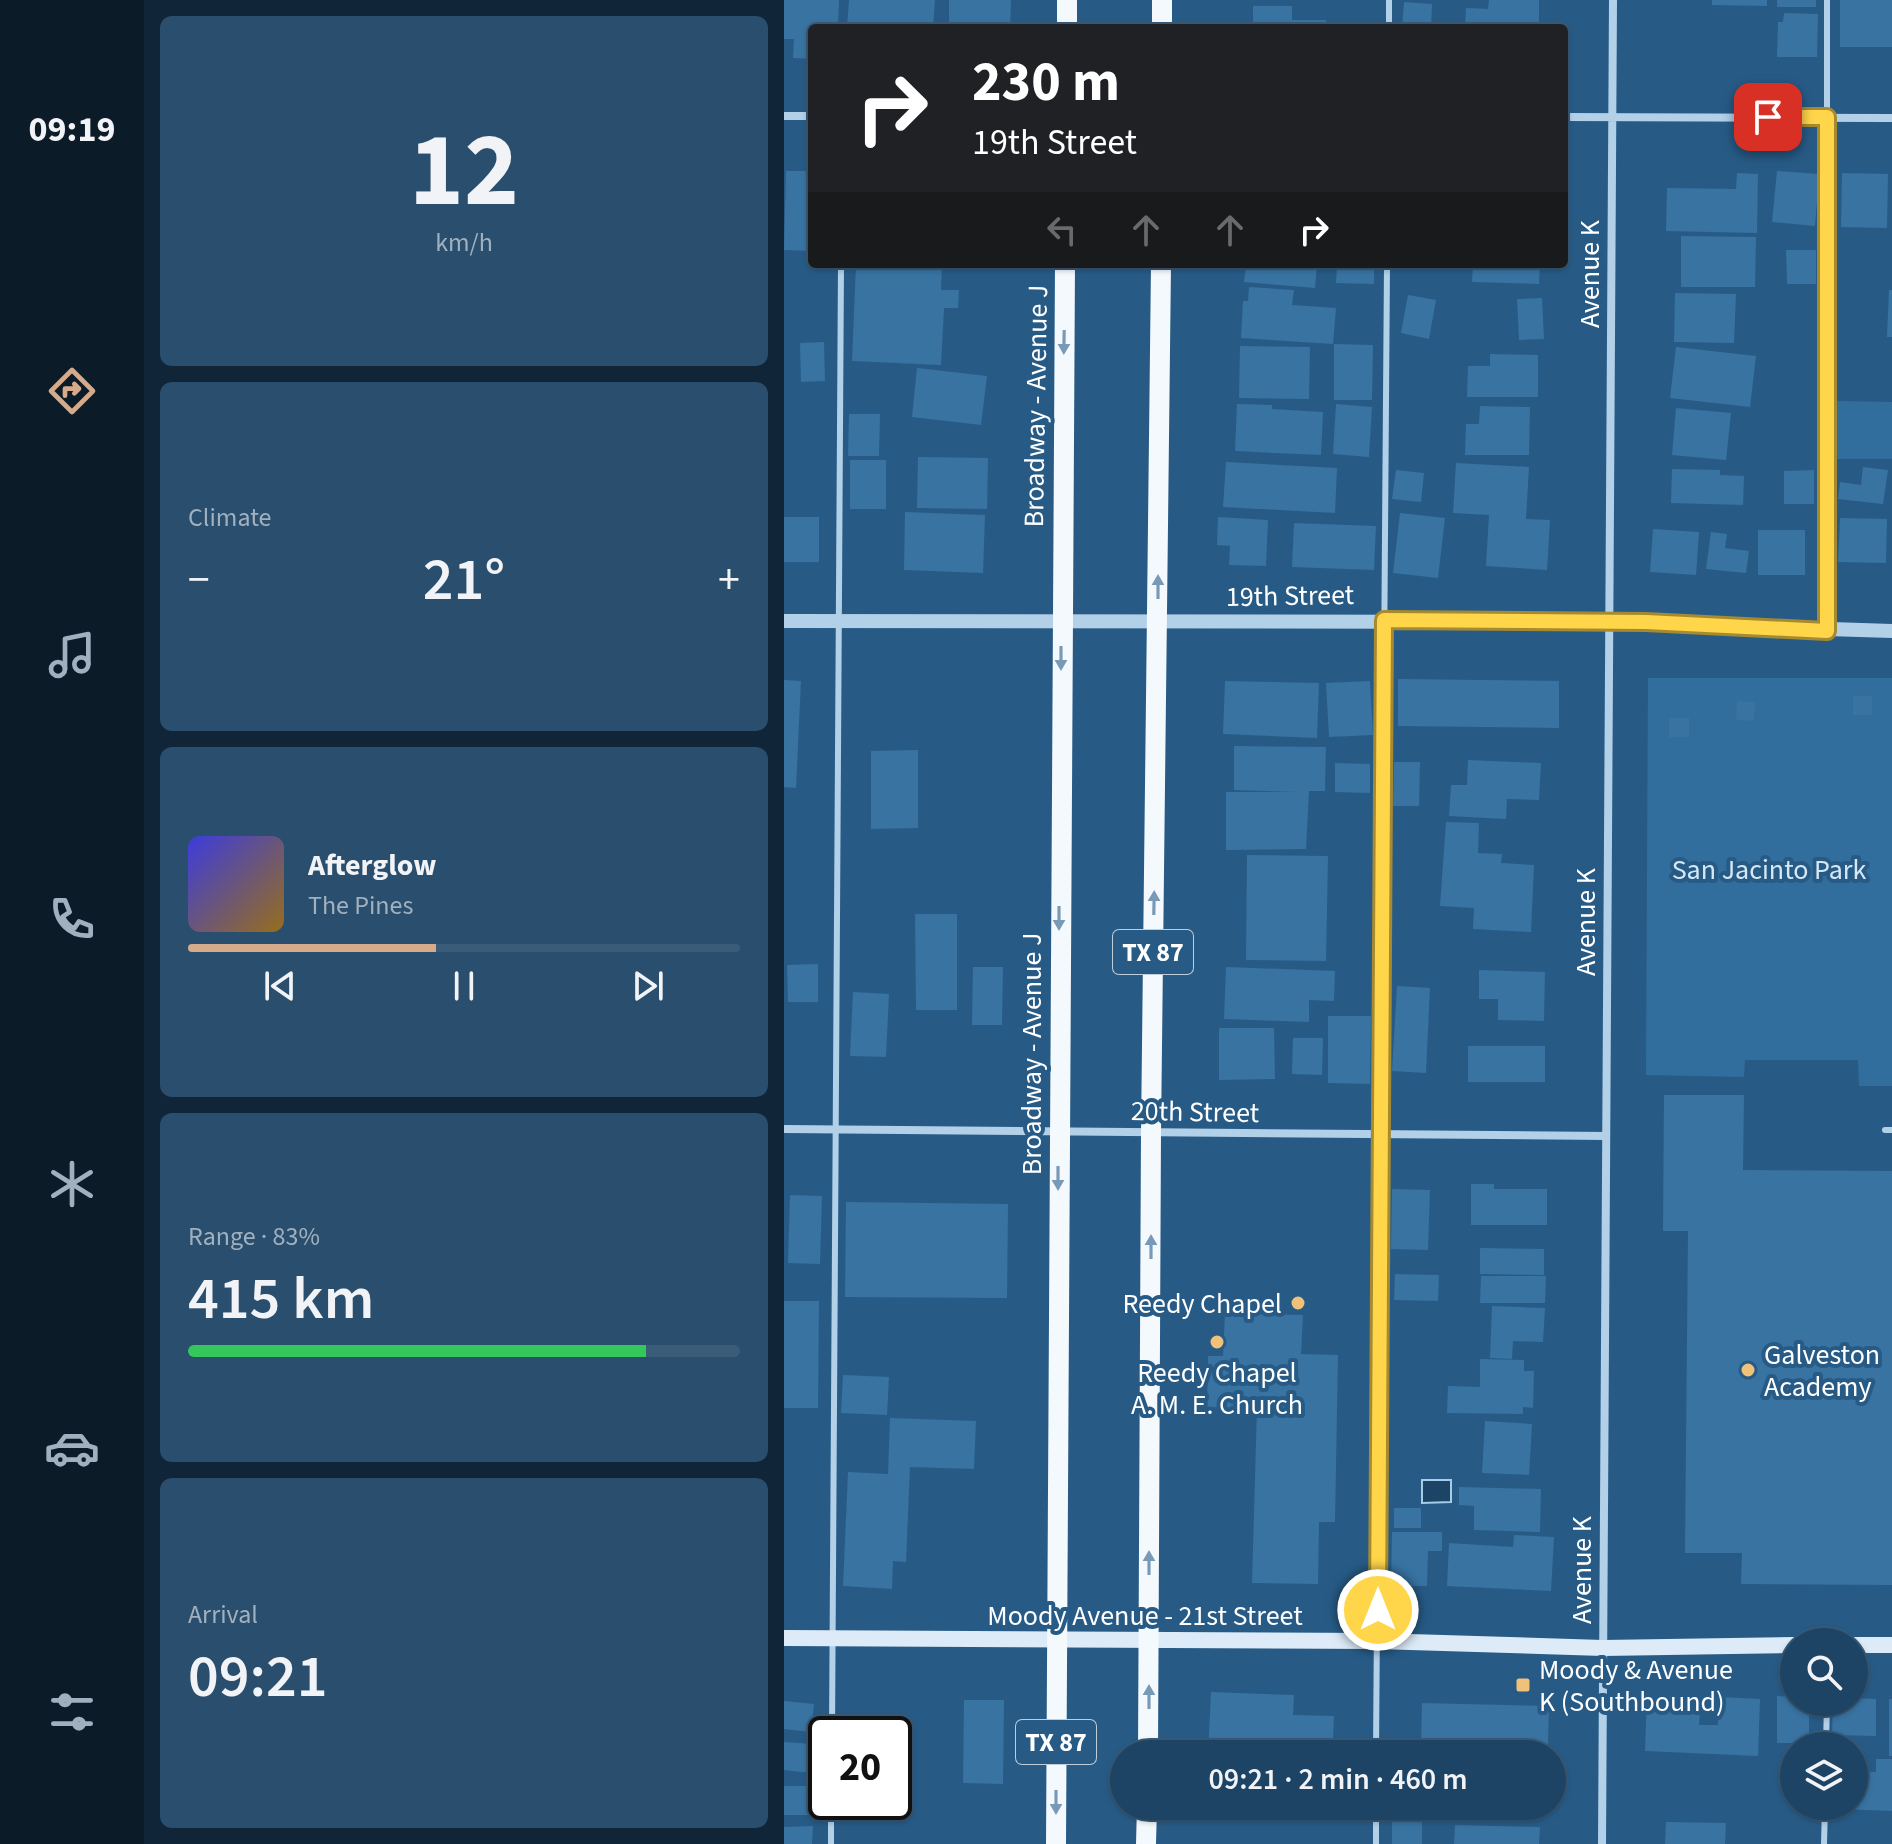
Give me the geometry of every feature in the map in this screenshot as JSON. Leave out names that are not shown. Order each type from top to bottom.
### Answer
[{"type":"main road","points":[[1067,0],[1067,24]]},
{"type":"main road","points":[[1162,0],[1162,24]]},
{"type":"main road","name":"Broadway - Avenue J","points":[[1056,1844],[1065,268]]},
{"type":"main road","name":"TX 87","points":[[1148,1740],[1151,1132],[1161,268]]},
{"type":"main road","name":"Moody Avenue - 21st Street","points":[[784,1638],[1377,1641],[1603,1648],[1780,1645]]},
{"type":"main road","points":[[1868,1645],[1892,1645]]},
{"type":"main road","points":[[1146,1844],[1147,1820]]},
{"type":"street","name":"Avenue K","points":[[1602,1844],[1613,0]]},
{"type":"street","points":[[784,116],[808,116]]},
{"type":"street","points":[[1568,117],[1892,118]]},
{"type":"street","name":"19th Street","points":[[784,621],[1609,622],[1892,631]]},
{"type":"street","name":"20th Street","points":[[784,1129],[1606,1136]]},
{"type":"lane","points":[[1389,0],[1389,24]]},
{"type":"lane","points":[[1827,0],[1827,631]]},
{"type":"lane","points":[[832,1716],[841,268]]},
{"type":"lane","points":[[1376,1740],[1387,268]]},
{"type":"lane","points":[[831,1820],[831,1844]]},
{"type":"lane","points":[[1376,1820],[1376,1844]]},
{"type":"lane","points":[[1824,1844],[1825,1820]]},
{"type":"green space","points":[[1837,401],[1892,402],[1892,459],[1837,459]]},
{"type":"green space","name":"San Jacinto Park","points":[[1648,678],[1892,678],[1892,1086],[1859,1086],[1858,1060],[1745,1060],[1744,1077],[1646,1075]]},
{"type":"shaded area","points":[[1422,1480],[1451,1480],[1451,1502],[1422,1503]]},
{"type":"building","points":[[784,0],[839,0],[838,24],[808,24],[808,59],[793,58],[794,39],[784,39]]},
{"type":"building","points":[[849,0],[935,0],[933,24],[847,24]]},
{"type":"building","points":[[949,0],[1011,0],[1010,24],[949,24]]},
{"type":"building","points":[[1489,0],[1539,0],[1539,24],[1465,24],[1466,8],[1488,9]]},
{"type":"building","points":[[1712,0],[1767,0],[1767,6],[1712,5]]},
{"type":"building","points":[[1777,0],[1816,0],[1816,7],[1777,7]]},
{"type":"building","points":[[1840,0],[1892,0],[1892,47],[1840,47]]},
{"type":"building","points":[[1404,2],[1432,4],[1431,24],[1402,24]]},
{"type":"building","points":[[1253,6],[1292,6],[1292,20],[1326,20],[1326,24],[1253,24]]},
{"type":"building","points":[[1784,13],[1818,14],[1817,57],[1777,57],[1778,22],[1783,22]]},
{"type":"building","points":[[786,171],[808,171],[808,251],[784,250]]},
{"type":"building","points":[[1777,171],[1819,174],[1815,226],[1772,222]]},
{"type":"building","points":[[1737,173],[1758,174],[1757,233],[1666,231],[1667,188],[1736,189]]},
{"type":"building","points":[[1842,173],[1888,174],[1887,228],[1841,227]]},
{"type":"building","points":[[1681,236],[1756,237],[1755,287],[1681,287]]},
{"type":"building","points":[[1786,250],[1816,250],[1816,284],[1787,284]]},
{"type":"building","points":[[856,268],[942,268],[941,290],[959,290],[958,308],[944,308],[941,365],[852,361]]},
{"type":"building","points":[[1246,268],[1317,268],[1315,288],[1244,282]]},
{"type":"building","points":[[1337,268],[1374,268],[1374,284],[1336,283]]},
{"type":"building","points":[[1473,268],[1540,268],[1539,284],[1472,282]]},
{"type":"building","points":[[1249,287],[1294,290],[1292,305],[1336,308],[1333,344],[1241,338],[1243,301],[1248,301]]},
{"type":"building","points":[[1889,290],[1892,290],[1892,337],[1887,337]]},
{"type":"building","points":[[1675,293],[1736,294],[1734,343],[1674,342]]},
{"type":"building","points":[[1408,295],[1436,300],[1429,339],[1401,333]]},
{"type":"building","points":[[1542,298],[1544,339],[1519,340],[1517,299]]},
{"type":"building","points":[[824,342],[825,381],[801,382],[800,343]]},
{"type":"building","points":[[1334,344],[1373,345],[1372,400],[1334,400]]},
{"type":"building","points":[[1240,346],[1310,347],[1309,399],[1239,398]]},
{"type":"building","points":[[1676,347],[1756,356],[1750,407],[1670,398]]},
{"type":"building","points":[[1490,354],[1538,355],[1538,397],[1467,397],[1468,366],[1490,366]]},
{"type":"building","points":[[917,368],[987,376],[981,425],[912,417]]},
{"type":"building","points":[[1237,404],[1323,412],[1321,455],[1235,451]]},
{"type":"building","points":[[1336,404],[1372,407],[1369,457],[1333,454]]},
{"type":"building","points":[[1480,406],[1530,407],[1529,455],[1465,455],[1466,424],[1479,424]]},
{"type":"building","points":[[1676,408],[1731,413],[1726,460],[1672,455]]},
{"type":"building","points":[[849,414],[880,414],[879,456],[848,456]]},
{"type":"building","points":[[918,457],[988,458],[987,509],[917,508]]},
{"type":"building","points":[[850,460],[886,460],[886,509],[850,509]]},
{"type":"building","points":[[1226,462],[1337,468],[1335,513],[1223,507]]},
{"type":"building","points":[[1456,463],[1529,467],[1526,519],[1550,520],[1547,570],[1486,566],[1489,515],[1453,513]]},
{"type":"building","points":[[1863,467],[1888,470],[1883,504],[1838,499],[1840,482],[1861,485]]},
{"type":"building","points":[[1672,469],[1720,470],[1720,475],[1744,476],[1743,505],[1671,503]]},
{"type":"building","points":[[1396,470],[1424,473],[1421,502],[1392,499]]},
{"type":"building","points":[[1814,470],[1814,504],[1784,504],[1784,471]]},
{"type":"building","points":[[905,512],[985,515],[983,573],[904,570]]},
{"type":"building","points":[[1400,513],[1445,518],[1438,578],[1393,573]]},
{"type":"building","points":[[784,517],[819,517],[819,562],[784,562]]},
{"type":"building","points":[[1218,517],[1268,520],[1266,566],[1229,565],[1230,546],[1217,545]]},
{"type":"building","points":[[1840,518],[1887,519],[1886,563],[1838,562]]},
{"type":"building","points":[[1294,523],[1376,526],[1374,570],[1292,567]]},
{"type":"building","points":[[1653,529],[1699,532],[1696,575],[1650,572]]},
{"type":"building","points":[[1758,530],[1805,530],[1805,575],[1758,575]]},
{"type":"building","points":[[1711,532],[1727,534],[1725,548],[1749,551],[1746,573],[1706,569]]},
{"type":"building","points":[[1398,679],[1559,681],[1559,728],[1398,726]]},
{"type":"building","points":[[784,680],[801,681],[796,788],[784,787]]},
{"type":"building","points":[[1225,681],[1319,683],[1317,738],[1223,734]]},
{"type":"building","points":[[1370,681],[1373,735],[1329,737],[1326,683]]},
{"type":"building","points":[[1853,696],[1872,696],[1872,715],[1853,715]]},
{"type":"building","points":[[1737,701],[1755,702],[1754,721],[1736,720]]},
{"type":"building","points":[[1669,718],[1689,718],[1689,737],[1669,737]]},
{"type":"building","points":[[1234,746],[1326,747],[1325,791],[1309,791],[1306,849],[1226,850],[1226,792],[1297,792],[1234,790]]},
{"type":"building","points":[[918,750],[918,828],[871,829],[871,751]]},
{"type":"building","points":[[1468,760],[1541,763],[1539,800],[1507,799],[1506,819],[1449,816],[1451,785],[1467,785]]},
{"type":"building","points":[[1394,762],[1420,762],[1419,806],[1393,806]]},
{"type":"building","points":[[1335,763],[1370,764],[1370,793],[1335,792]]},
{"type":"building","points":[[1446,822],[1479,823],[1478,853],[1502,854],[1501,863],[1534,865],[1531,932],[1473,929],[1474,908],[1440,906]]},
{"type":"building","points":[[1247,855],[1328,856],[1326,961],[1246,960]]},
{"type":"building","points":[[915,914],[957,914],[957,1010],[916,1010]]},
{"type":"building","points":[[818,964],[818,1002],[788,1002],[787,965]]},
{"type":"building","points":[[973,967],[1003,967],[1002,1025],[972,1025]]},
{"type":"building","points":[[1226,967],[1335,971],[1334,1001],[1309,1000],[1309,1022],[1224,1019]]},
{"type":"building","points":[[1479,970],[1545,972],[1544,1021],[1498,1020],[1498,999],[1479,999]]},
{"type":"building","points":[[1397,986],[1430,988],[1426,1073],[1392,1071]]},
{"type":"building","points":[[853,992],[889,994],[886,1057],[850,1056]]},
{"type":"building","points":[[1328,1016],[1371,1016],[1370,1084],[1328,1083]]},
{"type":"building","points":[[1219,1028],[1274,1028],[1275,1079],[1219,1080]]},
{"type":"building","points":[[1293,1038],[1323,1038],[1322,1075],[1292,1074]]},
{"type":"building","points":[[1468,1046],[1545,1046],[1545,1082],[1468,1082]]},
{"type":"building","points":[[1664,1095],[1744,1095],[1743,1170],[1892,1171],[1892,1585],[1741,1584],[1742,1553],[1685,1553],[1688,1231],[1663,1231]]},
{"type":"building","points":[[1471,1184],[1494,1184],[1494,1189],[1547,1189],[1547,1225],[1471,1225]]},
{"type":"building","points":[[1392,1189],[1430,1190],[1428,1250],[1391,1249]]},
{"type":"building","points":[[790,1195],[822,1196],[820,1264],[788,1263]]},
{"type":"building","points":[[846,1202],[1008,1204],[1007,1298],[845,1297]]},
{"type":"building","points":[[1480,1248],[1544,1249],[1544,1275],[1480,1274]]},
{"type":"building","points":[[1395,1274],[1439,1275],[1438,1301],[1394,1300]]},
{"type":"building","points":[[1481,1276],[1546,1276],[1545,1303],[1480,1303]]},
{"type":"building","points":[[784,1301],[819,1301],[818,1408],[784,1408]]},
{"type":"building","points":[[1492,1306],[1545,1308],[1543,1342],[1513,1341],[1512,1359],[1490,1358]]},
{"type":"building","points":[[1225,1313],[1303,1315],[1301,1354],[1338,1355],[1335,1522],[1319,1522],[1318,1584],[1252,1583],[1257,1408],[1207,1407],[1208,1356],[1223,1356]]},
{"type":"building","points":[[1480,1359],[1524,1360],[1524,1371],[1534,1371],[1533,1408],[1523,1407],[1523,1414],[1447,1413],[1448,1386],[1480,1387]]},
{"type":"building","points":[[843,1375],[889,1377],[887,1415],[841,1413]]},
{"type":"building","points":[[890,1418],[976,1421],[974,1469],[910,1467],[906,1562],[893,1561],[892,1589],[843,1586],[848,1472],[888,1474]]},
{"type":"building","points":[[1485,1421],[1532,1424],[1529,1475],[1482,1473]]},
{"type":"building","points":[[1459,1487],[1541,1489],[1540,1532],[1474,1530],[1474,1506],[1459,1505]]},
{"type":"building","points":[[1394,1508],[1421,1508],[1421,1528],[1394,1528]]},
{"type":"building","points":[[1392,1532],[1442,1532],[1442,1551],[1428,1551],[1427,1586],[1391,1586]]},
{"type":"building","points":[[1514,1535],[1554,1537],[1551,1591],[1447,1586],[1449,1543],[1513,1547]]},
{"type":"building","points":[[1211,1692],[1294,1695],[1293,1715],[1334,1716],[1333,1739],[1209,1740]]},
{"type":"building","points":[[1777,1696],[1780,1696],[1780,1716],[1809,1716],[1809,1732],[1780,1732],[1780,1743],[1777,1743]]},
{"type":"building","points":[[1647,1697],[1701,1700],[1699,1725],[1718,1725],[1719,1697],[1760,1699],[1758,1756],[1645,1751]]},
{"type":"building","points":[[1868,1699],[1876,1699],[1876,1736],[1868,1736],[1868,1732],[1832,1732],[1833,1716],[1868,1716]]},
{"type":"building","points":[[1889,1699],[1892,1699],[1892,1756],[1889,1756]]},
{"type":"building","points":[[964,1700],[1004,1700],[1003,1784],[963,1783]]},
{"type":"building","points":[[784,1701],[814,1704],[813,1716],[808,1716],[808,1732],[784,1729]]},
{"type":"building","points":[[1422,1703],[1549,1706],[1548,1740],[1421,1740]]},
{"type":"building","points":[[784,1742],[808,1744],[808,1773],[784,1770]]},
{"type":"building","points":[[1876,1759],[1892,1759],[1892,1811],[1868,1810],[1868,1772],[1876,1772]]},
{"type":"building","points":[[784,1786],[808,1786],[808,1815],[784,1815]]},
{"type":"building","points":[[1392,1820],[1422,1820],[1422,1844],[1392,1844]]},
{"type":"building","points":[[1666,1822],[1726,1823],[1725,1844],[1665,1844]]},
{"type":"building","points":[[1455,1825],[1540,1827],[1539,1844],[1454,1844]]},
{"type":"building","points":[[813,1826],[812,1844],[784,1844],[784,1827]]},
{"type":"place","name":"Reedy Chapel","points":[[1298,1303]]},
{"type":"place","name":"Reedy Chapel A. M. E. Church","points":[[1217,1342]]},
{"type":"place","name":"Galveston Academy","points":[[1748,1370]]},
{"type":"place","name":"Moody & Avenue K (Southbound)","points":[[1523,1685]]},
{"type":"route","points":[[1378,1610],[1384,620],[1646,622],[1827,631],[1827,117],[1768,117]]}]
